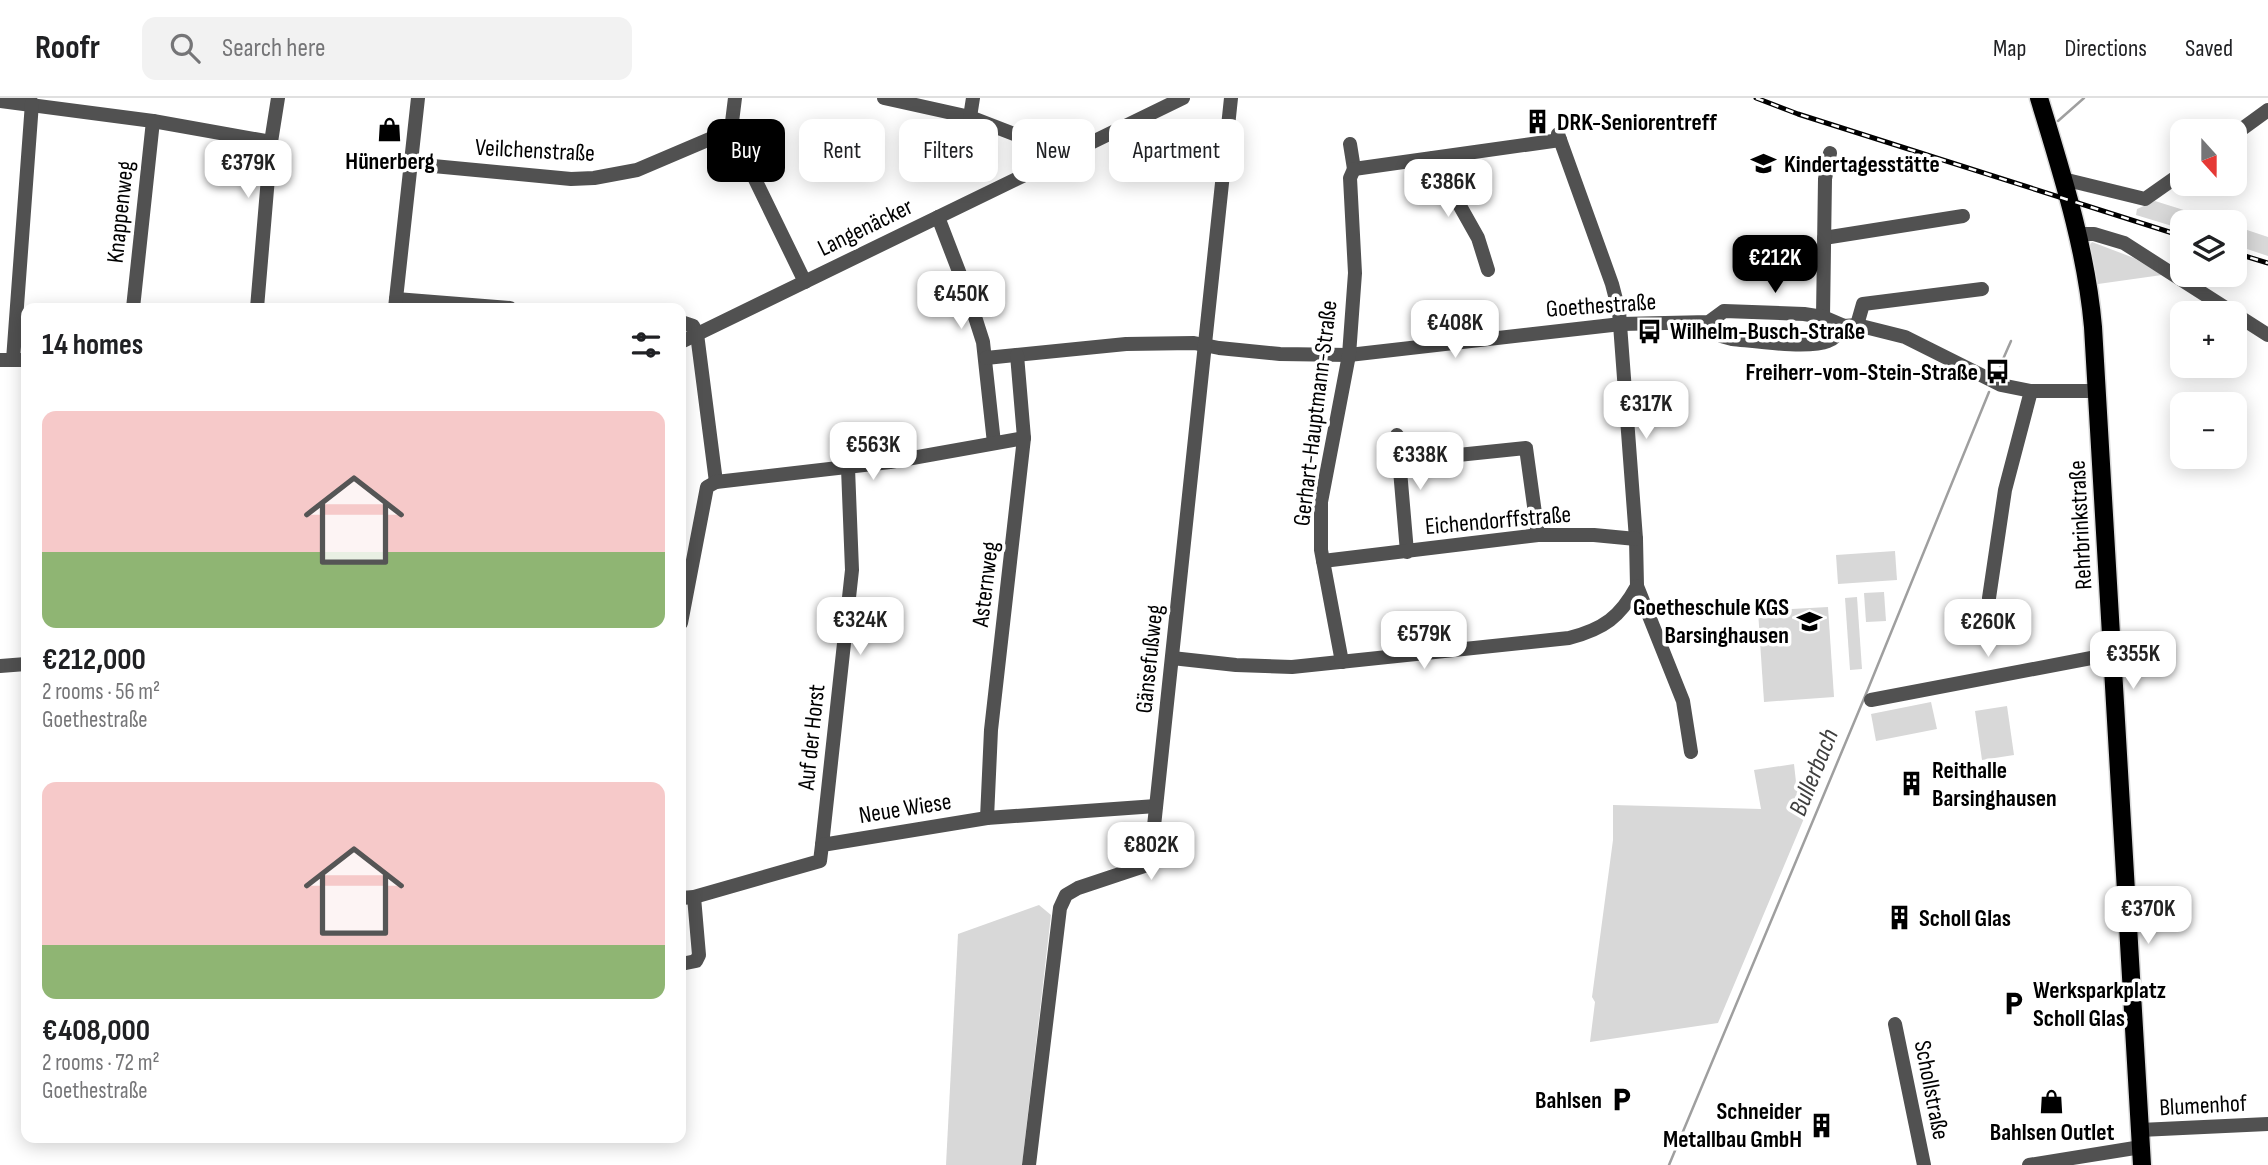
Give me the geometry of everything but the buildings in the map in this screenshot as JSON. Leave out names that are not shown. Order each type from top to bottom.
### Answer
[{"type":"main road","name":"Rehrbrinkstraße","points":[[2039,98],[2078,234],[2091,302],[2141,1147]]},
{"type":"street","points":[[257,303],[271,142],[278,98]]},
{"type":"street","points":[[396,303],[418,98]]},
{"type":"street","points":[[732,119],[735,98]]},
{"type":"street","points":[[884,98],[970,117],[1012,133]]},
{"type":"street","points":[[970,117],[973,98]]},
{"type":"street","name":"Langenäcker","points":[[1095,141],[1183,98]]},
{"type":"street","name":"Gänsefußweg","points":[[1029,1165],[1060,908],[1066,895],[1078,888],[1150,864],[1231,98]]},
{"type":"street","points":[[0,101],[32,103],[153,121],[271,142]]},
{"type":"street","points":[[13,360],[32,103]]},
{"type":"street","points":[[2247,125],[2268,110]]},
{"type":"street","name":"Knappenweg","points":[[134,303],[153,121]]},
{"type":"street","points":[[1354,169],[1559,137],[1612,284],[1621,324],[1637,586],[1683,701],[1691,752]]},
{"type":"street","name":"Veilchenstraße","points":[[412,164],[571,179],[594,178],[637,170],[707,140]]},
{"type":"street","name":"Gerhart-Hauptmann-Straße","points":[[1342,662],[1321,550],[1321,502],[1349,355],[1354,273],[1350,178],[1354,169],[1350,144]]},
{"type":"street","points":[[1823,317],[1825,179],[1830,153]]},
{"type":"street","points":[[1433,158],[1478,238],[1488,270]]},
{"type":"street","points":[[2063,179],[2146,199],[2170,182]]},
{"type":"street","name":"Langenäcker","points":[[686,340],[1012,180]]},
{"type":"street","points":[[756,182],[805,282]]},
{"type":"street","points":[[938,216],[968,295],[986,358],[994,443]]},
{"type":"street","points":[[1824,238],[1963,216]]},
{"type":"street","points":[[2078,234],[2094,234],[2124,243],[2268,335]]},
{"type":"street","points":[[1709,322],[1721,336],[1819,344],[1838,336],[1851,326],[1863,304],[1982,289]]},
{"type":"street","name":"Goethestraße","points":[[986,358],[1126,344],[1194,342],[1280,354],[1349,355],[1621,324],[1709,322],[1724,311],[1823,317],[1851,326],[1905,337],[2001,385],[2031,391],[2097,391]]},
{"type":"street","points":[[686,324],[693,326],[697,334],[716,482]]},
{"type":"street","name":"Asternweg","points":[[987,818],[991,730],[1024,438],[1017,355]]},
{"type":"street","points":[[1989,598],[2005,490],[2031,391]]},
{"type":"street","points":[[1397,435],[1407,552]]},
{"type":"street","points":[[686,597],[707,487],[716,482],[848,468],[1024,438]]},
{"type":"street","points":[[1400,461],[1526,448],[1538,535]]},
{"type":"street","name":"Auf der Horst","points":[[822,845],[852,570],[848,468]]},
{"type":"street","name":"Eichendorffstraße","points":[[1324,561],[1538,535],[1594,535],[1636,539]]},
{"type":"street","points":[[1172,658],[1236,665],[1292,667],[1569,638],[1589,633],[1608,623],[1625,607],[1637,586]]},
{"type":"street","points":[[1871,700],[2112,654]]},
{"type":"street","points":[[0,666],[21,664]]},
{"type":"street","name":"Neue Wiese","points":[[822,845],[987,818],[1156,807]]},
{"type":"street","points":[[686,963],[696,961],[699,955],[687,898],[820,861],[822,845]]},
{"type":"street","name":"Schollstraße","points":[[1895,1024],[1924,1165]]},
{"type":"street","name":"Blumenhof","points":[[2029,1165],[2268,1124]]},
{"type":"shaded area","points":[[2155,201],[2184,210],[2170,210],[2170,225],[2136,215],[2137,209]]},
{"type":"shaded area","points":[[2247,230],[2268,237],[2268,256],[2247,249]]},
{"type":"shaded area","points":[[2092,242],[2134,258],[2162,275],[2098,284],[2090,245]]},
{"type":"shaded area","points":[[1895,551],[1897,580],[1838,584],[1836,555]]},
{"type":"shaded area","points":[[1884,592],[1886,621],[1866,622],[1864,593]]},
{"type":"shaded area","points":[[1857,597],[1862,669],[1850,670],[1845,598]]},
{"type":"shaded area","points":[[1828,607],[1834,697],[1764,702],[1758,611]]},
{"type":"shaded area","points":[[1931,702],[1937,729],[1876,741],[1871,714]]},
{"type":"shaded area","points":[[2007,706],[2014,755],[1982,760],[1975,711]]},
{"type":"shaded area","points":[[1794,764],[1796,782],[1821,778],[1718,1023],[1590,1042],[1595,1002],[1592,997],[1613,840],[1613,805],[1761,809],[1754,770]]},
{"type":"shaded area","points":[[1039,905],[1051,915],[1022,1165],[946,1165],[958,934]]},
{"type":"waterway","name":"Bullerbach","points":[[2058,121],[2084,98]]},
{"type":"waterway","name":"Bullerbach","points":[[2000,366],[2011,341]]},
{"type":"waterway","name":"Bullerbach","points":[[1669,1165],[1989,392]]},
{"type":"railway","points":[[1756,98],[1798,114],[2170,232]]},
{"type":"railway","points":[[2247,257],[2268,263]]},
{"type":"place","name":"DRK-Seniorentreff","points":[[1537,122]]},
{"type":"place","name":"Hünerberg","points":[[390,130]]},
{"type":"place","name":"Kindertagesstätte","points":[[1764,164]]},
{"type":"place","name":"Wilhelm-Busch-Straße","points":[[1650,331]]},
{"type":"place","name":"Freiherr-vom-Stein-Straße","points":[[1998,372]]},
{"type":"place","name":"Goetheschule KGS Barsinghausen","points":[[1809,621]]},
{"type":"place","name":"Reithalle Barsinghausen","points":[[1912,784]]},
{"type":"place","name":"Scholl Glas","points":[[1899,918]]},
{"type":"place","name":"Werksparkplatz Scholl Glas","points":[[2013,1004]]},
{"type":"place","name":"Bahlsen","points":[[1622,1100]]},
{"type":"place","name":"Bahlsen Outlet","points":[[2052,1101]]},
{"type":"place","name":"Schneider Metallbau GmbH","points":[[1822,1125]]}]
